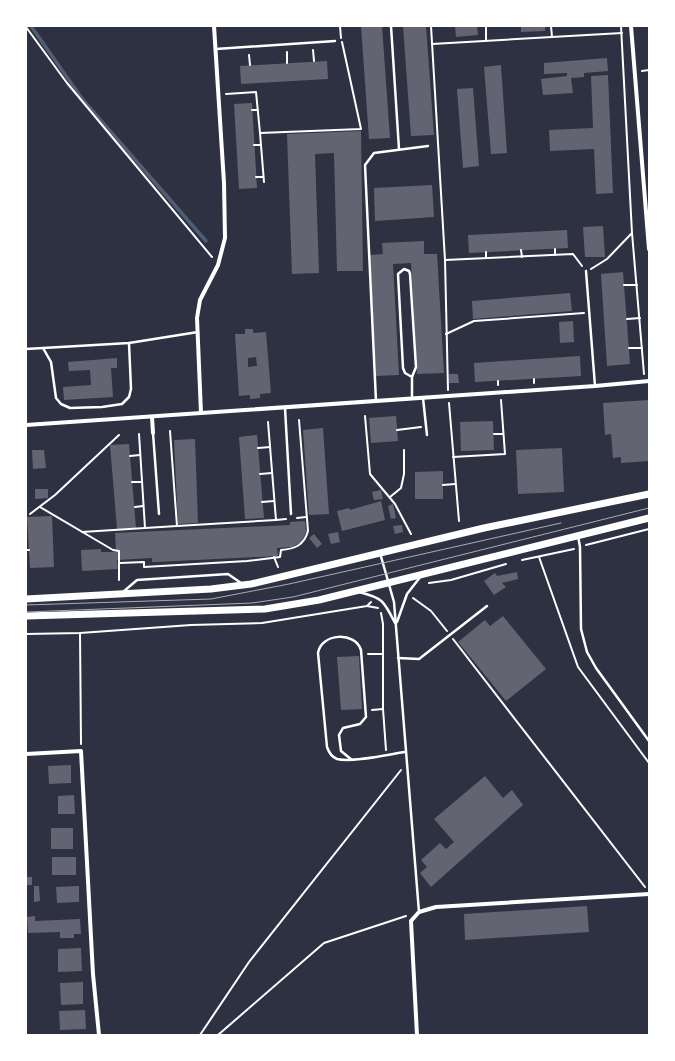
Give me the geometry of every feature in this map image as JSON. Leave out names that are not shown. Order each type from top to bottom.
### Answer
[{"type":"main road","points":[[26,598],[211,589],[244,585],[484,528],[649,494]]},
{"type":"main road","points":[[26,616],[265,609],[319,600],[424,572],[649,518]]},
{"type":"street","points":[[201,413],[197,318],[200,300],[218,265],[225,238],[214,26]]},
{"type":"street","points":[[632,26],[649,249]]},
{"type":"street","points":[[644,182],[649,181]]},
{"type":"street","points":[[26,425],[449,397],[647,381]]},
{"type":"street","points":[[152,417],[153,432]]},
{"type":"street","points":[[26,754],[81,751],[93,974],[98,1035]]},
{"type":"street","points":[[417,1035],[411,921],[419,912],[436,907],[649,892]]},
{"type":"lane","points":[[391,26],[399,149]]},
{"type":"lane","points":[[216,49],[335,41]]},
{"type":"lane","points":[[376,401],[365,165],[374,153],[428,146]]},
{"type":"lane","points":[[412,377],[405,373],[403,368],[398,274],[404,269],[409,271],[410,274],[416,367],[412,377],[412,399]]},
{"type":"lane","points":[[586,271],[595,386]]},
{"type":"lane","points":[[26,349],[129,343],[198,332]]},
{"type":"lane","points":[[43,348],[51,362],[56,398],[61,404],[70,408],[102,407],[122,404],[129,397],[131,389],[129,343]]},
{"type":"lane","points":[[423,398],[427,435]]},
{"type":"lane","points":[[285,408],[291,514]]},
{"type":"lane","points":[[153,432],[159,514]]},
{"type":"lane","points":[[578,535],[580,547],[581,629],[587,652],[596,668],[649,741]]},
{"type":"lane","points":[[380,552],[394,602],[419,912]]},
{"type":"lane","points":[[396,625],[407,594],[424,572]]},
{"type":"lane","points":[[121,594],[136,580],[228,574],[244,585]]},
{"type":"lane","points":[[355,591],[377,597],[382,601],[396,625]]},
{"type":"lane","points":[[398,658],[419,659],[488,606]]},
{"type":"lane","points":[[352,760],[342,750],[339,735],[343,728],[360,724],[364,721],[366,710],[362,654],[358,642],[351,638],[345,637],[328,639],[320,644],[318,653],[327,748],[330,754],[335,758],[352,760],[405,752]]},
{"type":"path","points":[[26,26],[66,83],[218,265]]},
{"type":"path","points":[[260,133],[361,128],[341,41],[340,26]]},
{"type":"path","points":[[431,26],[445,260],[449,397],[459,521]]},
{"type":"path","points":[[486,26],[486,41]]},
{"type":"path","points":[[551,26],[552,37]]},
{"type":"path","points":[[621,26],[632,233],[642,348],[647,381]]},
{"type":"path","points":[[432,44],[632,32]]},
{"type":"path","points":[[313,50],[314,61]]},
{"type":"path","points":[[287,52],[287,63]]},
{"type":"path","points":[[249,55],[250,65]]},
{"type":"path","points":[[223,94],[256,92],[264,182]]},
{"type":"path","points":[[252,110],[258,110]]},
{"type":"path","points":[[254,145],[261,145]]},
{"type":"path","points":[[256,177],[263,177]]},
{"type":"path","points":[[445,260],[573,254],[586,271],[606,259],[632,233]]},
{"type":"path","points":[[555,249],[555,255]]},
{"type":"path","points":[[521,250],[522,257]]},
{"type":"path","points":[[486,252],[486,258]]},
{"type":"path","points":[[624,285],[637,285]]},
{"type":"path","points":[[446,334],[474,322],[486,320],[589,312]]},
{"type":"path","points":[[627,319],[640,318]]},
{"type":"path","points":[[629,348],[642,348]]},
{"type":"path","points":[[453,457],[505,454],[501,393]]},
{"type":"path","points":[[365,416],[370,474],[390,497],[411,534]]},
{"type":"path","points":[[120,564],[144,562],[144,567],[247,561],[280,557],[280,550],[291,550],[300,545],[306,539],[308,532],[299,420]]},
{"type":"path","points":[[268,422],[276,520]]},
{"type":"path","points":[[397,430],[426,427]]},
{"type":"path","points":[[170,431],[173,454],[176,526]]},
{"type":"path","points":[[139,434],[145,528]]},
{"type":"path","points":[[494,434],[503,434]]},
{"type":"path","points":[[30,514],[55,495],[119,435]]},
{"type":"path","points":[[258,448],[270,447]]},
{"type":"path","points":[[390,497],[401,488],[404,474],[404,450]]},
{"type":"path","points":[[130,456],[140,455]]},
{"type":"path","points":[[302,472],[306,471]]},
{"type":"path","points":[[260,474],[272,473]]},
{"type":"path","points":[[132,482],[142,482]]},
{"type":"path","points":[[443,485],[455,484]]},
{"type":"path","points":[[262,502],[274,501]]},
{"type":"path","points":[[134,507],[143,506]]},
{"type":"path","points":[[40,507],[113,550],[119,551],[119,580]]},
{"type":"path","points":[[82,532],[306,518]]},
{"type":"path","points":[[584,545],[649,529]]},
{"type":"path","points":[[518,561],[568,550]]},
{"type":"path","points":[[274,557],[278,567]]},
{"type":"path","points":[[416,584],[451,580],[510,563]]},
{"type":"path","points":[[407,594],[431,610],[649,892]]},
{"type":"path","points":[[367,606],[377,597]]},
{"type":"path","points":[[26,634],[80,633],[191,624],[262,623],[374,606],[381,610],[383,624],[383,709],[386,754]]},
{"type":"path","points":[[80,633],[81,751]]},
{"type":"path","points":[[362,654],[382,654]]},
{"type":"path","points":[[366,710],[383,709]]},
{"type":"path","points":[[200,1035],[249,962],[407,762]]},
{"type":"path","points":[[218,1035],[324,943],[419,912]]},
{"type":"building","points":[[361,26],[382,26],[390,138],[369,139]]},
{"type":"building","points":[[403,26],[426,26],[434,135],[411,136]]},
{"type":"building","points":[[455,26],[477,26],[478,35],[456,37]]},
{"type":"building","points":[[521,26],[545,26],[545,31],[521,32]]},
{"type":"building","points":[[607,58],[608,71],[584,73],[584,77],[571,78],[573,93],[543,95],[541,79],[567,76],[567,73],[544,74],[544,63]]},
{"type":"building","points":[[327,61],[328,79],[241,84],[240,66]]},
{"type":"building","points":[[501,65],[507,153],[491,154],[484,67]]},
{"type":"building","points":[[608,75],[613,193],[596,194],[594,149],[550,151],[549,130],[593,128],[591,76]]},
{"type":"building","points":[[473,88],[479,166],[463,168],[457,89]]},
{"type":"building","points":[[252,103],[257,188],[239,189],[234,104]]},
{"type":"building","points":[[361,131],[363,271],[337,271],[334,153],[315,154],[319,273],[292,274],[287,134]]},
{"type":"building","points":[[432,185],[434,217],[375,221],[374,188]]},
{"type":"building","points":[[603,226],[605,257],[585,257],[583,227]]},
{"type":"building","points":[[567,230],[568,248],[469,253],[468,235]]},
{"type":"building","points":[[424,241],[424,254],[437,254],[444,373],[417,374],[411,263],[393,264],[399,375],[376,376],[370,255],[383,254],[382,243]]},
{"type":"building","points":[[623,272],[630,364],[607,366],[601,274]]},
{"type":"building","points":[[570,293],[572,311],[473,319],[472,301]]},
{"type":"building","points":[[573,321],[574,342],[560,343],[559,322]]},
{"type":"building","points":[[245,329],[253,329],[253,333],[266,332],[271,393],[260,394],[260,398],[250,399],[250,395],[239,396],[235,334],[245,334]],"holes":[[[256,357],[257,366],[248,367],[248,358]]]},
{"type":"building","points":[[580,356],[581,376],[475,382],[474,363]]},
{"type":"building","points":[[117,358],[117,368],[111,368],[113,397],[64,400],[63,387],[91,385],[90,370],[69,371],[68,362]]},
{"type":"building","points":[[449,374],[458,374],[459,383],[449,383]]},
{"type":"building","points":[[649,400],[649,461],[621,463],[621,457],[613,458],[611,434],[605,435],[603,403]]},
{"type":"building","points":[[396,416],[398,441],[371,443],[369,418]]},
{"type":"building","points":[[493,421],[494,450],[461,451],[460,422]]},
{"type":"building","points":[[323,428],[329,514],[309,515],[303,430]]},
{"type":"building","points":[[257,435],[264,518],[245,519],[239,437]]},
{"type":"building","points":[[195,439],[198,523],[178,524],[174,440]]},
{"type":"building","points":[[129,444],[136,528],[117,529],[110,445]]},
{"type":"building","points":[[562,448],[564,492],[518,494],[516,450]]},
{"type":"building","points":[[32,450],[44,450],[46,468],[33,469]]},
{"type":"building","points":[[443,471],[443,499],[415,499],[415,472]]},
{"type":"building","points":[[35,489],[48,489],[48,498],[35,499]]},
{"type":"building","points":[[381,490],[383,499],[374,500],[372,492]]},
{"type":"building","points":[[381,501],[385,520],[342,531],[337,511],[349,508],[350,510]]},
{"type":"building","points":[[393,504],[396,518],[391,519],[388,506]]},
{"type":"building","points":[[52,516],[54,567],[30,568],[27,517]]},
{"type":"building","points":[[305,521],[307,530],[302,541],[293,547],[277,548],[278,556],[157,562],[152,562],[152,558],[117,560],[118,569],[82,571],[81,550],[101,549],[101,552],[116,552],[115,533],[290,525],[290,522]]},
{"type":"building","points":[[402,525],[403,532],[395,534],[393,526]]},
{"type":"building","points":[[338,532],[340,542],[331,544],[328,534]]},
{"type":"building","points":[[314,534],[322,544],[317,548],[309,538]]},
{"type":"building","points":[[517,572],[518,579],[502,583],[506,587],[494,595],[484,581],[495,573],[497,576]]},
{"type":"building","points":[[503,616],[546,669],[506,701],[458,642],[485,620],[490,626]]},
{"type":"building","points":[[359,656],[362,709],[341,710],[337,657]]},
{"type":"building","points":[[71,765],[71,783],[49,784],[48,766]]},
{"type":"building","points":[[485,776],[503,798],[512,790],[523,805],[431,887],[420,873],[427,867],[421,860],[440,843],[446,849],[454,842],[434,819]]},
{"type":"building","points":[[74,795],[75,814],[58,814],[58,796]]},
{"type":"building","points":[[51,828],[73,828],[73,849],[51,849]]},
{"type":"building","points":[[52,857],[76,857],[76,875],[52,875]]},
{"type":"building","points":[[26,877],[32,877],[32,885],[26,885]]},
{"type":"building","points":[[34,886],[39,886],[40,901],[34,902]]},
{"type":"building","points":[[79,886],[79,902],[57,903],[56,887]]},
{"type":"building","points":[[587,906],[589,932],[465,940],[464,914]]},
{"type":"building","points":[[35,916],[35,921],[80,919],[81,934],[74,934],[74,938],[60,938],[60,932],[28,933],[27,917]]},
{"type":"building","points":[[81,948],[82,971],[58,972],[58,949]]},
{"type":"building","points":[[83,982],[83,1004],[61,1005],[60,983]]},
{"type":"building","points":[[85,1010],[86,1029],[60,1030],[59,1011]]},
{"type":"waterway","points":[[31,26],[83,100],[206,241]]},
{"type":"tram line","points":[[26,612],[252,603],[293,597],[649,508]]},
{"type":"tram line","points":[[26,605],[211,599],[289,584],[561,523]]}]
